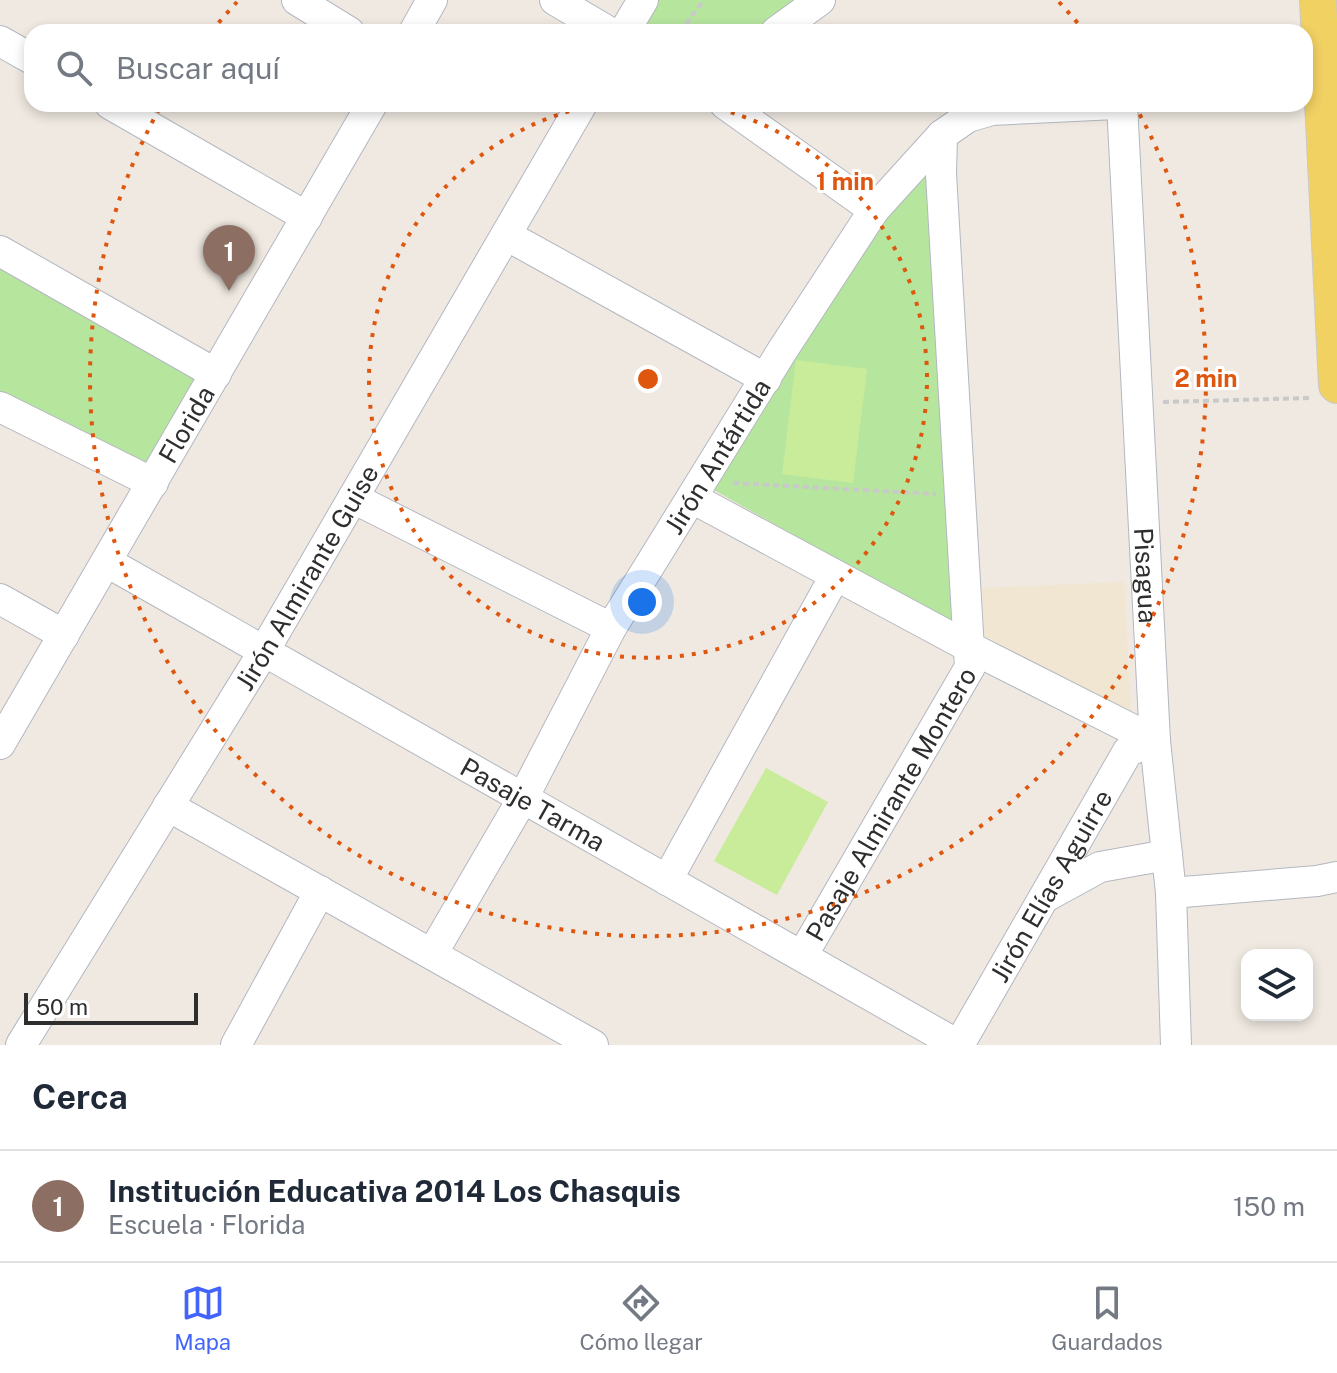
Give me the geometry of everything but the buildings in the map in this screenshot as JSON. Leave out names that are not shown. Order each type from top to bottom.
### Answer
[{"type":"main road","points":[[1318,0],[1314,93],[1335,307],[1327,391]]},
{"type":"street","points":[[297,0],[336,24]]},
{"type":"street","points":[[418,24],[432,0]]},
{"type":"street","points":[[555,0],[596,24]]},
{"type":"street","points":[[629,24],[643,0]]},
{"type":"street","points":[[787,24],[820,0]]},
{"type":"street","points":[[0,41],[24,54]]},
{"type":"street","points":[[124,112],[307,217]]},
{"type":"street","name":"Florida","points":[[0,744],[367,112]]},
{"type":"street","name":"Jirón Almirante Guise","points":[[21,1045],[264,651],[577,112]]},
{"type":"street","points":[[736,112],[874,210]]},
{"type":"street","name":"Jirón Antártida","points":[[432,954],[523,798],[611,628],[874,210],[942,135],[968,117],[985,112]]},
{"type":"street","name":"Pisagua","points":[[1122,112],[1155,741],[1171,893],[1176,1045]]},
{"type":"street","name":"Pasaje Almirante Montero","points":[[802,956],[970,667],[941,174],[942,135]]},
{"type":"street","points":[[506,235],[766,379]]},
{"type":"street","points":[[0,251],[216,374]]},
{"type":"street","points":[[0,407],[153,483]]},
{"type":"street","points":[[697,490],[835,576],[1155,741]]},
{"type":"street","points":[[353,498],[611,628]]},
{"type":"street","name":"Pasaje Tarma","points":[[107,562],[959,1045]]},
{"type":"street","points":[[667,880],[835,576]]},
{"type":"street","points":[[0,599],[64,635]]},
{"type":"street","name":"Jirón Elías Aguirre","points":[[959,1045],[1128,751],[1155,741]]},
{"type":"street","points":[[168,806],[593,1045]]},
{"type":"street","points":[[1046,897],[1100,867],[1167,855]]},
{"type":"street","points":[[1171,893],[1337,877]]},
{"type":"street","points":[[236,1045],[320,891]]},
{"type":"path","points":[[686,24],[704,0]]},
{"type":"path","points":[[1138,403],[1327,391]]},
{"type":"path","points":[[697,490],[960,496]]},
{"type":"shaded area","points":[[1124,582],[1131,714],[985,636],[982,588]]},
{"type":"green space","points":[[659,0],[797,0],[766,24],[645,24]]},
{"type":"green space","points":[[928,170],[956,627],[714,490],[882,219]]},
{"type":"green space","points":[[0,261],[199,375],[146,473],[0,401]]},
{"type":"green space","points":[[796,360],[867,369],[853,483],[782,474]]},
{"type":"green space","points":[[766,768],[828,802],[777,895],[714,861]]},
{"type":"place","name":"Institución Educativa 2014 Los Chasquis","points":[[229,291]]}]
